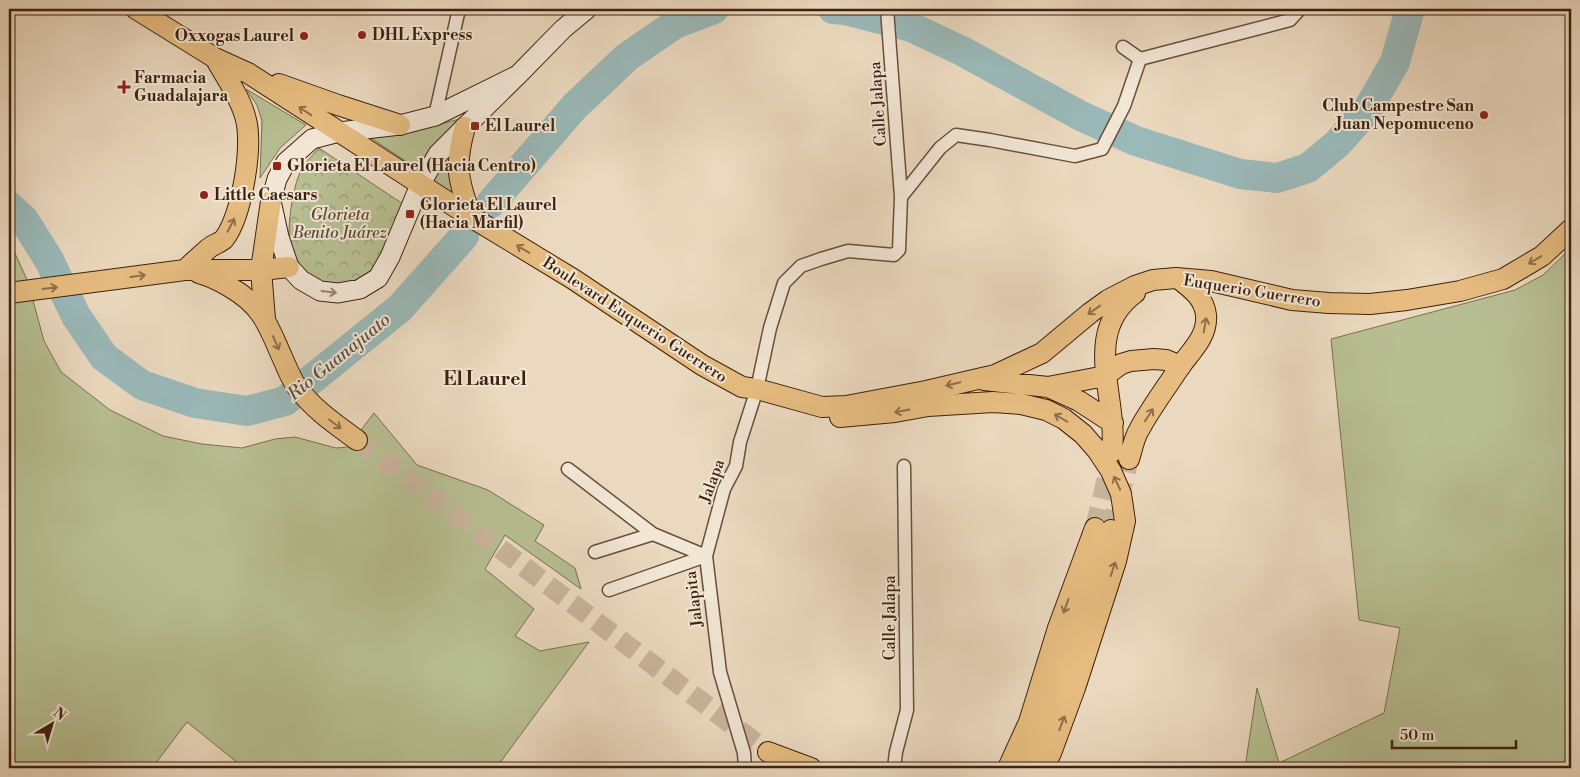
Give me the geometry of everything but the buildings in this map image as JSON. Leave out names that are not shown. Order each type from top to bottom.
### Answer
[{"type":"main road","points":[[136,9],[215,58],[248,73],[400,125]]},
{"type":"main road","points":[[271,201],[288,266],[301,280],[320,291],[338,293],[360,289],[378,278],[390,256],[420,184],[438,154],[563,29],[587,9]]},
{"type":"main road","points":[[185,270],[209,248],[223,240],[235,216],[246,170],[249,142],[245,116],[232,87],[215,58]]},
{"type":"main road","points":[[248,73],[420,184]]},
{"type":"main road","points":[[265,320],[261,270],[271,201],[277,179],[286,162],[312,139],[339,132],[400,125],[436,116],[518,75]]},
{"type":"main road","points":[[466,127],[459,148],[458,170],[462,194],[471,217]]},
{"type":"main road","name":"Boulevard Euquerio Guerrero","points":[[420,184],[573,279],[702,365],[751,392],[822,407],[846,406],[996,375],[1042,353],[1108,300],[1135,286],[1153,280]]},
{"type":"main road","name":"Euquerio Guerrero","points":[[1153,280],[1211,281],[1292,300],[1329,303],[1370,304],[1407,300],[1460,291],[1503,279],[1542,256],[1571,229]]},
{"type":"main road","points":[[9,293],[185,270],[261,270],[288,266]]},
{"type":"main road","points":[[185,270],[210,276],[242,294],[254,304],[265,320],[296,386],[314,407],[357,440]]},
{"type":"main road","points":[[1153,280],[1124,301],[1115,312],[1108,326],[1105,376],[1121,456],[1202,336],[1206,323],[1206,313],[1202,300],[1195,291],[1179,279]]},
{"type":"main road","points":[[1048,388],[1105,376],[1121,364],[1131,361],[1154,358],[1181,366]]},
{"type":"main road","points":[[977,379],[1048,388],[1079,401],[1113,423]]},
{"type":"main road","points":[[751,392],[818,416],[846,418],[928,406],[993,402],[1021,404],[1046,410],[1064,419],[1083,434],[1097,450],[1111,471],[1121,494],[1126,521],[1116,561],[1075,688],[1051,753],[1043,768]]},
{"type":"main road","points":[[1008,768],[1029,722],[1058,628],[1103,529],[1061,682],[1024,768]]},
{"type":"main road","points":[[783,768],[768,752],[811,768]]},
{"type":"street","points":[[436,116],[459,9]]},
{"type":"street","name":"Calle Jalapa","points":[[751,392],[784,283],[802,266],[848,251],[894,255],[899,250],[901,197],[887,9]]},
{"type":"street","points":[[1124,47],[1140,58],[1290,20],[1300,9]]},
{"type":"street","points":[[901,197],[940,148],[956,135],[1075,156],[1102,149],[1124,106],[1140,58]]},
{"type":"street","name":"Jalapa","points":[[706,556],[724,489],[736,466],[751,392]]},
{"type":"street","name":"Calle Jalapa","points":[[894,768],[896,752],[907,710],[904,466]]},
{"type":"street","name":"Jalapita","points":[[568,469],[653,534],[706,556],[720,672],[744,753],[745,768]]},
{"type":"street","points":[[595,552],[653,534]]},
{"type":"street","points":[[609,590],[706,556]]},
{"type":"green space","points":[[246,89],[306,125],[280,148],[260,178],[262,121],[257,105]]},
{"type":"green space","points":[[464,118],[442,136],[416,168],[368,136],[416,130]]},
{"type":"green space","points":[[453,145],[460,199],[429,178]]},
{"type":"green space","name":"Glorieta Benito Juárez","points":[[319,148],[403,204],[377,263],[360,279],[344,284],[328,285],[313,280],[295,260],[290,250],[290,216],[296,183],[303,167]]},
{"type":"green space","points":[[9,245],[14,251],[28,282],[44,341],[61,372],[110,410],[163,436],[202,444],[242,448],[275,439],[295,437],[336,448],[348,447],[374,413],[417,465],[488,490],[544,525],[535,541],[575,568],[581,589],[505,535],[485,569],[534,609],[515,636],[540,651],[589,642],[496,768],[244,768],[187,722],[152,768],[9,768]]},
{"type":"green space","points":[[1571,248],[1571,768],[1245,768],[1257,688],[1279,763],[1384,713],[1400,628],[1359,620],[1331,339],[1515,290],[1543,275]]},
{"type":"waterway","points":[[491,203],[575,106],[627,57],[675,24],[714,9]]},
{"type":"waterway","points":[[833,9],[845,10],[911,27],[962,51],[1081,116],[1136,141],[1240,174],[1277,178],[1308,168],[1337,144],[1368,109],[1395,62],[1410,9]]},
{"type":"waterway","name":"Rio Guanajuato","points":[[9,206],[24,220],[49,260],[76,316],[104,357],[142,385],[195,403],[247,411],[285,401],[400,308],[464,236]]},
{"type":"tunnel","points":[[357,440],[768,752]]},
{"type":"tunnel","points":[[1095,528],[1112,457]]},
{"type":"tunnel","points":[[1111,530],[1129,459]]},
{"type":"place","name":"DHL Express","points":[[362,35]]},
{"type":"place","name":"Oxxogas Laurel","points":[[304,36]]},
{"type":"place","name":"Farmacia Guadalajara","points":[[124,87]]},
{"type":"place","name":"Club Campestre San Juan Nepomuceno","points":[[1484,115]]},
{"type":"place","name":"El Laurel","points":[[475,126]]},
{"type":"place","name":"Glorieta El Laurel (Hacia Centro)","points":[[277,166]]},
{"type":"place","name":"Little Caesars","points":[[204,195]]},
{"type":"place","name":"Glorieta El Laurel (Hacia Marfil)","points":[[410,214]]},
{"type":"district","name":"El Laurel","points":[[485,379]]}]
